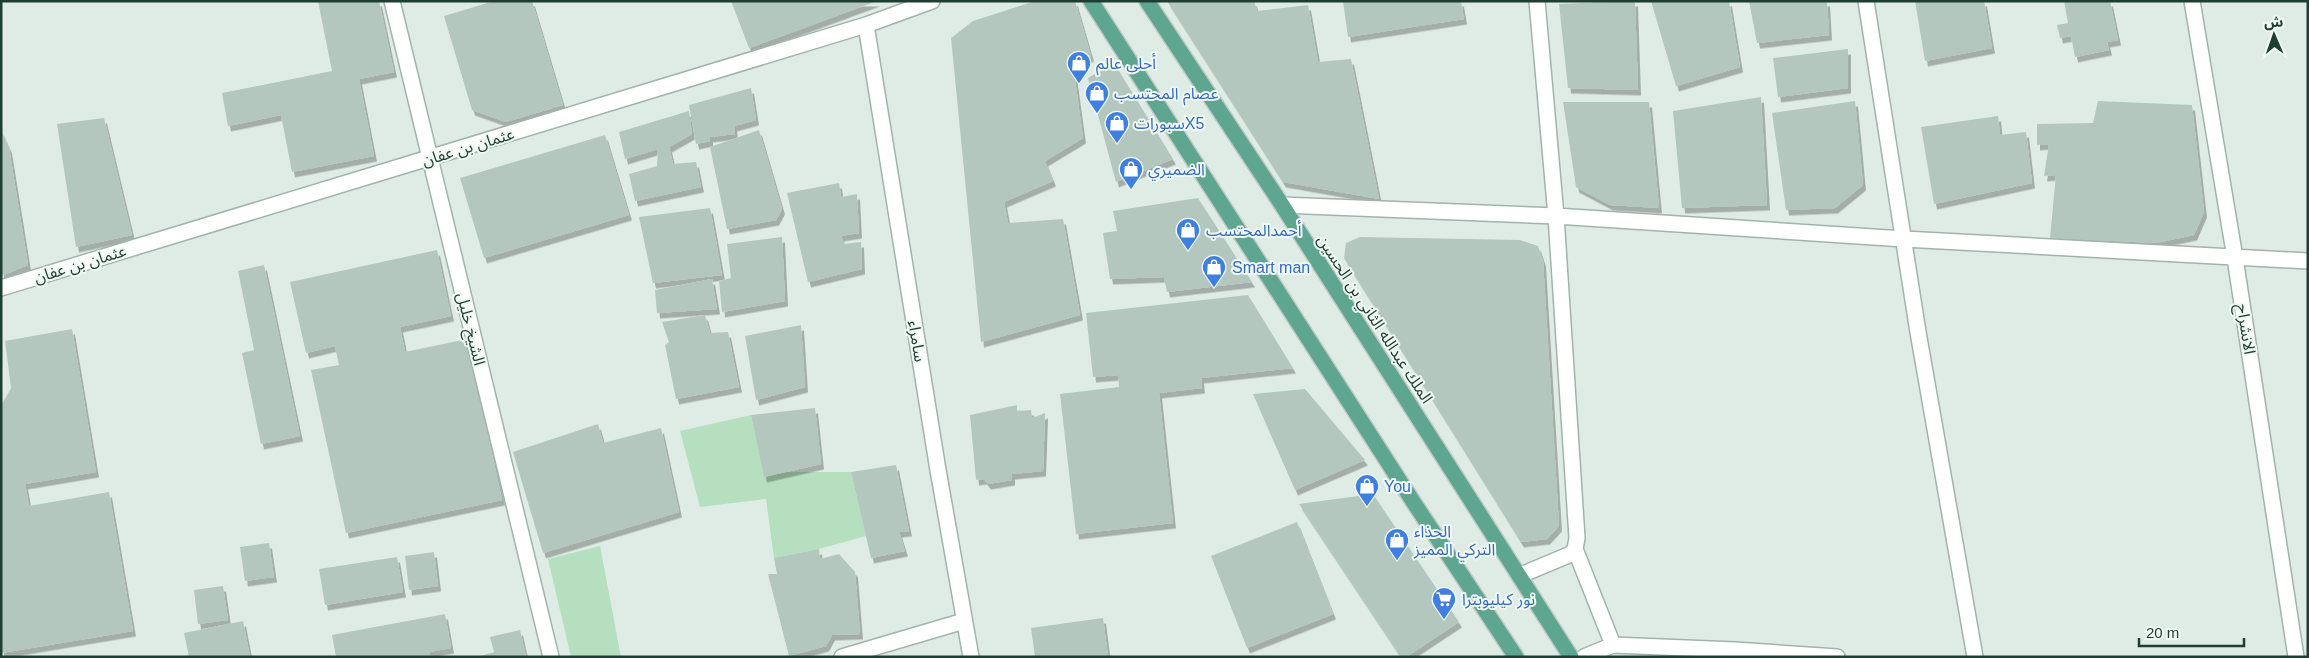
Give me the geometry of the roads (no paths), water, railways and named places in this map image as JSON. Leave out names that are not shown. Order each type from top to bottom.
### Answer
[{"type":"main road","points":[[1091,1],[1414,503],[1516,657]]},
{"type":"main road","name":"الملك عبدالله الثاني بن الحسين","points":[[1147,1],[1282,205],[1571,657]]},
{"type":"street","name":"الشيخ خليل","points":[[392,1],[551,657]]},
{"type":"street","name":"عثمان بن عفان","points":[[1,288],[866,25],[932,1]]},
{"type":"street","points":[[1537,1],[1556,216],[1577,538],[1575,549],[1612,645]]},
{"type":"street","points":[[1866,1],[1918,332],[1975,657]]},
{"type":"street","name":"الانشراح","points":[[2192,1],[2235,258],[2296,657]]},
{"type":"street","name":"سامراء","points":[[866,25],[971,657]]},
{"type":"street","points":[[1282,205],[1556,216],[1904,239],[2308,261]]},
{"type":"street","points":[[1520,575],[1560,560],[1575,549]]},
{"type":"street","points":[[842,657],[964,621]]},
{"type":"street","points":[[1584,657],[1612,645],[1735,650],[1837,657]]},
{"type":"place","name":"أحلى عالم","points":[[1079,84]]},
{"type":"place","name":"عصام المحتسب","points":[[1097,114]]},
{"type":"place","name":"سبوراتX5","points":[[1117,144]]},
{"type":"place","name":"الضميري","points":[[1131,190]]},
{"type":"place","name":"أحمدالمحتسب","points":[[1188,251]]},
{"type":"place","name":"Smart man","points":[[1214,288]]},
{"type":"place","name":"You","points":[[1367,507]]},
{"type":"place","name":"الحذاء التركي المميز","points":[[1397,561]]},
{"type":"place","name":"نور كيليوبترا","points":[[1444,620]]}]
